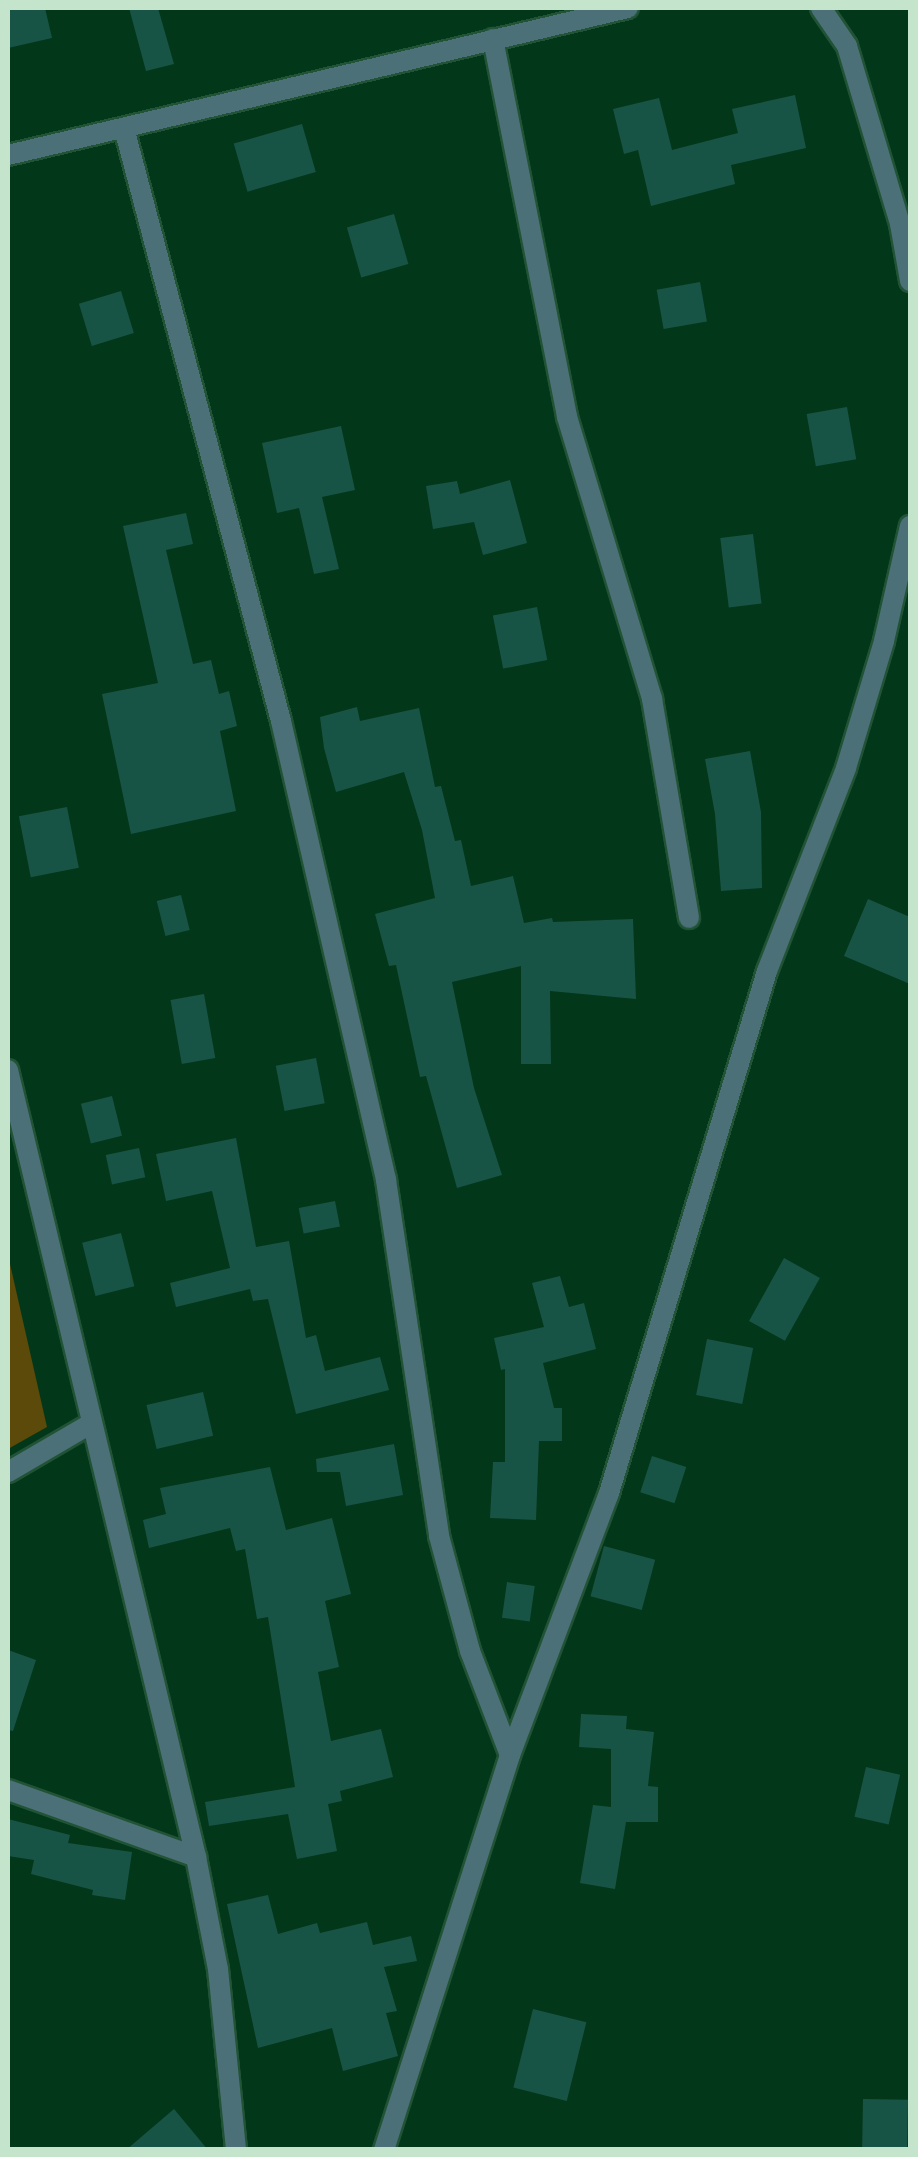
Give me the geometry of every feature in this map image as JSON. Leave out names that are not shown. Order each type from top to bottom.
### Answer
[{"type":"street","points":[[8,155],[628,8]]},
{"type":"street","points":[[821,8],[848,46],[900,224],[910,281]]},
{"type":"street","points":[[493,40],[566,417],[652,699],[689,918]]},
{"type":"street","points":[[124,128],[281,721],[382,1162],[439,1536],[470,1651],[510,1754]]},
{"type":"street","points":[[384,2150],[510,1754],[608,1493],[767,971],[846,768],[884,642],[910,526]]},
{"type":"street","points":[[8,1070],[196,1858],[218,1969],[236,2150]]},
{"type":"street","points":[[8,1472],[92,1423]]},
{"type":"street","points":[[8,1790],[196,1858]]},
{"type":"shaded area","points":[[8,1255],[47,1427],[8,1449]]},
{"type":"building","points":[[8,8],[45,8],[52,38],[8,48]]},
{"type":"building","points":[[129,8],[158,8],[174,64],[146,71]]},
{"type":"building","points":[[795,95],[806,148],[731,165],[735,184],[651,206],[638,150],[624,154],[613,109],[659,98],[672,150],[738,133],[732,109]]},
{"type":"building","points":[[302,124],[316,172],[248,192],[234,144]]},
{"type":"building","points":[[394,214],[408,264],[361,277],[347,228]]},
{"type":"building","points":[[700,282],[707,321],[664,329],[657,290]]},
{"type":"building","points":[[121,291],[134,333],[92,346],[79,304]]},
{"type":"building","points":[[847,407],[856,459],[816,466],[807,414]]},
{"type":"building","points":[[341,426],[355,490],[322,497],[339,569],[314,574],[299,508],[277,513],[262,443]]},
{"type":"building","points":[[510,480],[527,543],[483,555],[474,522],[433,529],[426,486],[457,481],[460,494]]},
{"type":"building","points":[[186,513],[193,544],[166,550],[193,664],[211,660],[219,694],[229,691],[237,726],[220,731],[236,811],[131,834],[102,694],[158,683],[123,526]]},
{"type":"building","points":[[753,534],[762,603],[729,607],[720,538]]},
{"type":"building","points":[[537,607],[547,660],[503,669],[493,616]]},
{"type":"building","points":[[357,707],[360,721],[419,708],[435,787],[441,786],[455,841],[461,840],[471,886],[513,876],[524,923],[552,918],[553,922],[633,919],[636,999],[550,991],[551,1064],[521,1064],[521,966],[452,982],[474,1088],[502,1175],[457,1188],[426,1076],[420,1077],[396,965],[389,966],[375,914],[435,898],[422,830],[404,772],[336,792],[324,748],[320,717]]},
{"type":"building","points":[[750,751],[761,812],[762,888],[721,891],[715,814],[705,759]]},
{"type":"building","points":[[67,807],[79,868],[31,877],[19,816]]},
{"type":"building","points":[[181,895],[190,930],[165,936],[157,901]]},
{"type":"building","points":[[868,899],[910,917],[910,984],[844,956]]},
{"type":"building","points":[[204,994],[215,1058],[182,1064],[171,1000]]},
{"type":"building","points":[[316,1058],[325,1103],[285,1111],[276,1066]]},
{"type":"building","points":[[112,1096],[122,1136],[91,1144],[81,1104]]},
{"type":"building","points":[[236,1138],[256,1247],[289,1241],[306,1338],[316,1335],[325,1371],[380,1357],[389,1390],[296,1414],[268,1299],[253,1301],[250,1289],[176,1307],[170,1283],[230,1268],[212,1191],[166,1201],[156,1154]]},
{"type":"building","points":[[139,1148],[145,1177],[112,1184],[106,1155]]},
{"type":"building","points":[[335,1201],[340,1227],[304,1234],[299,1208]]},
{"type":"building","points":[[121,1233],[134,1286],[95,1296],[82,1243]]},
{"type":"building","points":[[784,1258],[820,1278],[785,1341],[749,1321]]},
{"type":"building","points":[[560,1276],[569,1307],[584,1303],[596,1349],[543,1363],[554,1408],[562,1408],[562,1441],[539,1441],[536,1520],[490,1518],[493,1462],[505,1462],[505,1369],[501,1370],[494,1338],[544,1327],[532,1283]]},
{"type":"building","points":[[707,1339],[753,1348],[742,1404],[696,1395]]},
{"type":"building","points":[[203,1392],[213,1436],[157,1449],[146,1405]]},
{"type":"building","points":[[394,1444],[403,1495],[346,1506],[340,1472],[317,1472],[316,1459]]},
{"type":"building","points":[[652,1456],[686,1467],[674,1503],[640,1492]]},
{"type":"building","points":[[270,1467],[286,1530],[332,1518],[351,1594],[325,1601],[339,1667],[318,1672],[331,1741],[381,1729],[393,1777],[340,1791],[342,1801],[328,1804],[337,1851],[297,1859],[288,1814],[209,1826],[205,1802],[295,1787],[268,1617],[257,1619],[245,1549],[236,1551],[230,1528],[149,1548],[143,1520],[166,1514],[160,1488]]},
{"type":"building","points":[[604,1546],[655,1560],[642,1610],[591,1596]]},
{"type":"building","points":[[507,1582],[535,1586],[530,1622],[502,1618]]},
{"type":"building","points":[[8,1650],[36,1660],[13,1731],[8,1730]]},
{"type":"building","points":[[581,1714],[627,1716],[626,1729],[654,1732],[648,1786],[658,1787],[658,1822],[626,1822],[615,1889],[580,1883],[593,1805],[611,1807],[611,1749],[579,1747]]},
{"type":"building","points":[[866,1767],[900,1775],[889,1825],[855,1817]]},
{"type":"building","points":[[8,1819],[70,1835],[68,1843],[132,1852],[125,1900],[92,1895],[93,1890],[31,1874],[34,1860],[8,1856]]},
{"type":"building","points":[[268,1895],[278,1934],[317,1923],[320,1933],[367,1922],[373,1945],[411,1936],[417,1961],[384,1967],[397,2011],[386,2013],[398,2056],[343,2071],[332,2028],[258,2048],[227,1904]]},
{"type":"building","points":[[533,2009],[586,2022],[567,2101],[513,2088]]},
{"type":"building","points":[[863,2099],[908,2100],[907,2150],[862,2150]]},
{"type":"building","points":[[174,2109],[208,2150],[126,2150]]}]
